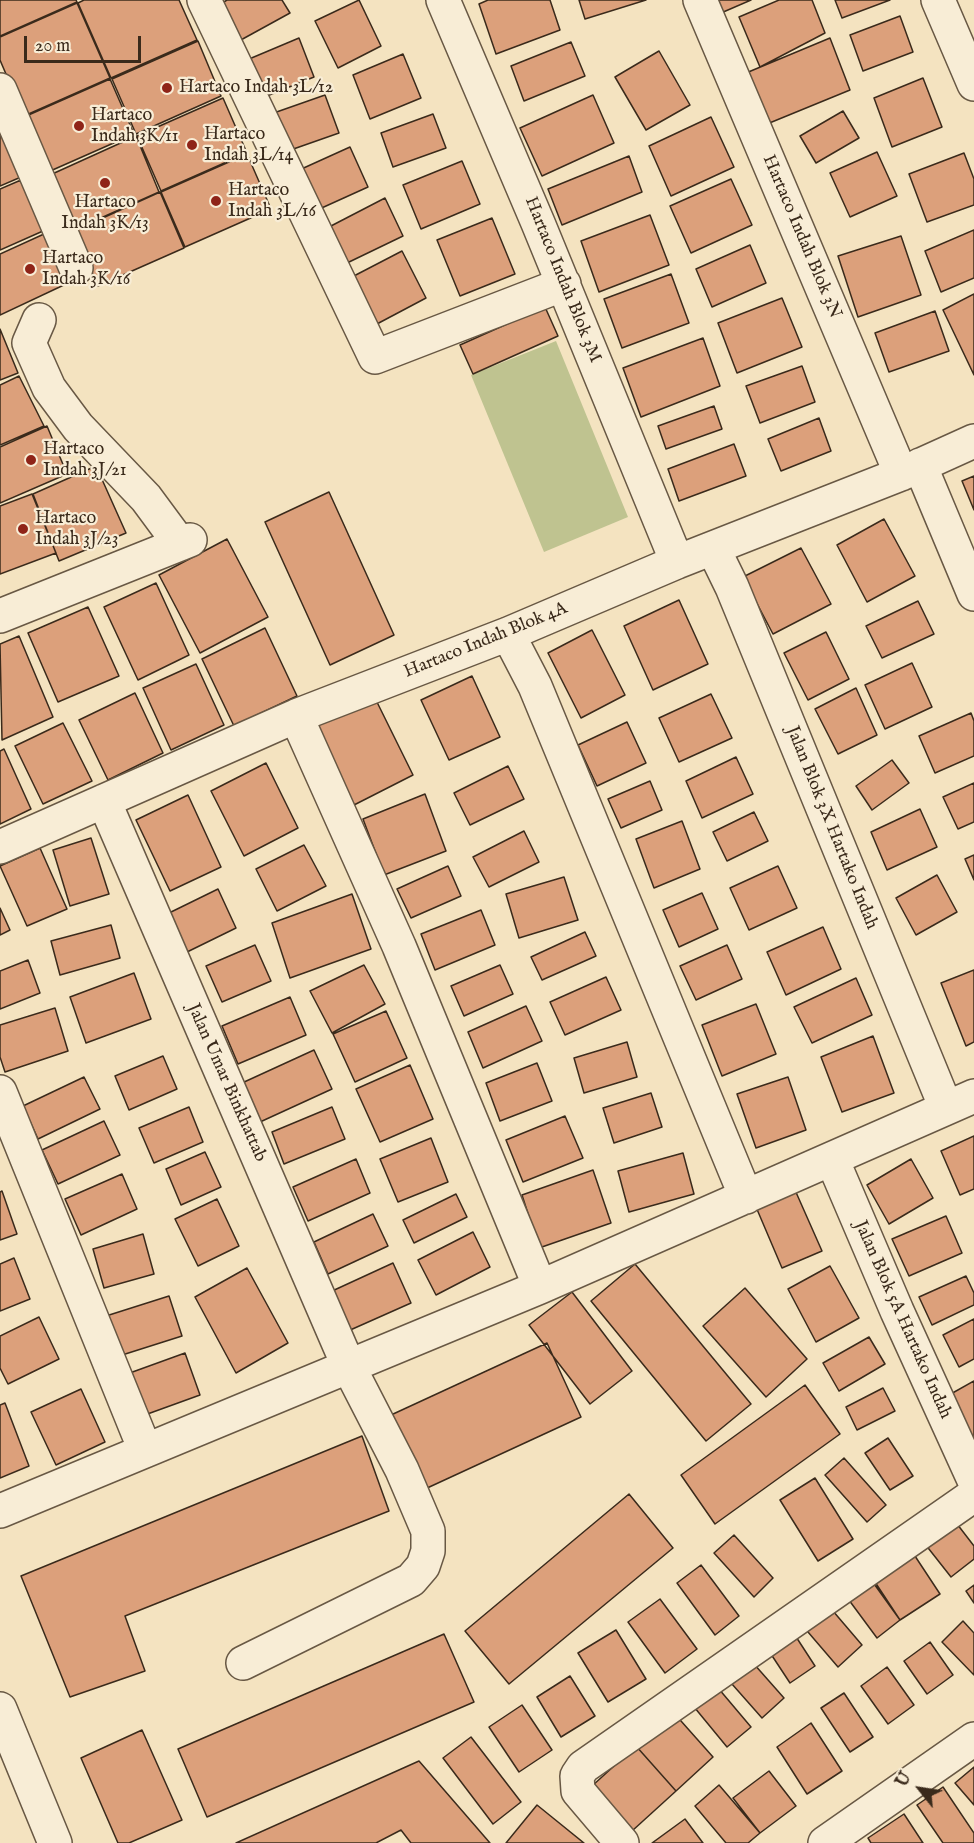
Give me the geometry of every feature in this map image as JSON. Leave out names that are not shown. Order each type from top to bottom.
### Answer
[{"type":"street","points":[[204,0],[375,357],[564,284]]},
{"type":"street","name":"Hartaco Indah Blok 3M","points":[[443,0],[564,284],[677,562]]},
{"type":"street","name":"Hartaco Indah Blok 3N","points":[[700,0],[911,470],[974,594]]},
{"type":"street","points":[[938,0],[974,84]]},
{"type":"street","points":[[0,90],[76,268]]},
{"type":"street","points":[[0,616],[185,542],[78,427],[49,388],[29,343],[39,320]]},
{"type":"street","name":"Hartaco Indah Blok 4A","points":[[0,847],[296,716],[508,634],[677,562],[911,470],[974,441]]},
{"type":"street","name":"Jalan Blok 3X Hartako Indah","points":[[712,548],[732,587],[960,1102]]},
{"type":"street","points":[[508,634],[535,686],[746,1197]]},
{"type":"street","points":[[296,716],[399,946],[540,1287]]},
{"type":"street","name":"Jalan Umar Binkhattab","points":[[104,801],[348,1365],[402,1470],[428,1531],[429,1551],[423,1566],[411,1580],[243,1663]]},
{"type":"street","points":[[0,1092],[145,1450]]},
{"type":"street","points":[[0,1511],[540,1287],[960,1102]]},
{"type":"street","name":"Jalan Blok 5A Hartako Indah","points":[[832,1159],[897,1311],[974,1480]]},
{"type":"street","points":[[622,1843],[578,1791],[577,1776],[583,1767],[974,1495]]},
{"type":"street","points":[[0,1709],[55,1843]]},
{"type":"street","points":[[825,1843],[974,1739]]},
{"type":"green space","points":[[556,341],[628,517],[544,552],[471,375]]},
{"type":"building","points":[[0,0],[76,0],[77,2],[0,36]]},
{"type":"building","points":[[84,0],[179,0],[197,40],[111,78],[78,3]]},
{"type":"building","points":[[227,0],[282,0],[290,13],[239,41],[219,5]]},
{"type":"building","points":[[359,0],[381,46],[338,68],[315,21]]},
{"type":"building","points":[[488,0],[550,0],[560,30],[496,54],[479,4]]},
{"type":"building","points":[[579,0],[646,0],[585,19]]},
{"type":"building","points":[[716,0],[751,0],[721,13]]},
{"type":"building","points":[[779,0],[812,0],[825,33],[760,67],[739,17]]},
{"type":"building","points":[[835,0],[890,0],[842,18]]},
{"type":"building","points":[[77,3],[110,78],[24,116],[0,60],[0,37]]},
{"type":"building","points":[[900,16],[913,52],[863,71],[850,35]]},
{"type":"building","points":[[299,38],[314,77],[257,100],[242,62]]},
{"type":"building","points":[[830,38],[850,90],[767,124],[746,73]]},
{"type":"building","name":"Hartaco Indah 3L/12","points":[[198,41],[221,96],[136,134],[112,79]]},
{"type":"building","points":[[571,42],[585,76],[524,101],[511,66]]},
{"type":"building","points":[[659,51],[690,105],[646,130],[615,77]]},
{"type":"building","points":[[403,54],[421,98],[370,119],[353,75]]},
{"type":"building","points":[[923,78],[942,127],[892,147],[874,98]]},
{"type":"building","name":"Hartaco Indah 3K/11","points":[[110,79],[134,134],[48,172],[24,117]]},
{"type":"building","points":[[325,95],[339,133],[282,153],[268,115]]},
{"type":"building","points":[[593,95],[614,143],[542,176],[520,128]]},
{"type":"building","name":"Hartaco Indah 3L/14","points":[[223,98],[247,153],[161,191],[137,136]]},
{"type":"building","points":[[843,111],[859,138],[816,163],[800,136]]},
{"type":"building","points":[[433,114],[446,148],[393,167],[381,133]]},
{"type":"building","points":[[711,117],[734,167],[671,196],[649,146]]},
{"type":"building","points":[[0,130],[21,177],[0,186]]},
{"type":"building","name":"Hartaco Indah 3K/13","points":[[136,136],[159,192],[74,230],[50,175]]},
{"type":"building","points":[[350,147],[368,187],[315,211],[297,171]]},
{"type":"building","points":[[877,152],[897,196],[850,217],[830,173]]},
{"type":"building","points":[[964,153],[974,179],[974,205],[927,222],[909,174]]},
{"type":"building","name":"Hartaco Indah 3L/16","points":[[247,154],[271,209],[185,247],[161,192]]},
{"type":"building","points":[[629,156],[642,192],[562,225],[548,189]]},
{"type":"building","points":[[462,161],[480,204],[421,229],[403,185]]},
{"type":"building","points":[[731,179],[752,225],[691,253],[670,206]]},
{"type":"building","points":[[21,180],[43,231],[0,250],[0,189]]},
{"type":"building","points":[[160,192],[184,248],[98,286],[74,231]]},
{"type":"building","points":[[385,198],[403,236],[347,263],[329,227]]},
{"type":"building","points":[[650,215],[669,265],[599,292],[581,241]]},
{"type":"building","points":[[492,218],[515,274],[460,296],[437,240]]},
{"type":"building","points":[[974,230],[974,278],[941,292],[925,251]]},
{"type":"building","name":"Hartaco Indah 3K/16","points":[[44,234],[66,284],[0,315],[0,254]]},
{"type":"building","points":[[901,236],[921,295],[858,317],[838,256]]},
{"type":"building","points":[[750,245],[766,283],[712,307],[696,269]]},
{"type":"building","points":[[402,251],[426,298],[375,325],[350,278]]},
{"type":"building","points":[[671,274],[689,323],[622,348],[604,299]]},
{"type":"building","points":[[974,294],[974,375],[943,310]]},
{"type":"building","points":[[782,298],[802,347],[737,373],[718,323]]},
{"type":"building","points":[[545,307],[558,336],[473,374],[460,345]]},
{"type":"building","points":[[935,311],[949,351],[889,372],[875,333]]},
{"type":"building","points":[[0,329],[18,373],[0,380]]},
{"type":"building","points":[[703,338],[720,386],[641,417],[623,368]]},
{"type":"building","points":[[802,366],[815,402],[760,423],[746,386]]},
{"type":"building","points":[[19,376],[44,426],[0,445],[0,385]]},
{"type":"building","points":[[714,406],[722,429],[666,449],[658,426]]},
{"type":"building","points":[[819,418],[831,451],[781,471],[768,439]]},
{"type":"building","name":"Hartaco Indah 3J/21","points":[[47,426],[67,474],[0,503],[0,447]]},
{"type":"building","points":[[734,444],[746,476],[679,501],[668,469]]},
{"type":"building","points":[[96,466],[126,533],[59,561],[33,494]]},
{"type":"building","points":[[974,476],[974,510],[962,481]]},
{"type":"building","points":[[329,492],[394,635],[330,665],[265,522]]},
{"type":"building","name":"Hartaco Indah 3J/23","points":[[32,494],[56,553],[0,574],[0,506]]},
{"type":"building","points":[[884,519],[915,576],[867,602],[837,545]]},
{"type":"building","points":[[227,539],[268,617],[200,653],[159,575]]},
{"type":"building","points":[[801,548],[831,604],[773,634],[743,577]]},
{"type":"building","points":[[156,583],[189,655],[138,680],[104,607]]},
{"type":"building","points":[[679,600],[708,664],[653,690],[624,626]]},
{"type":"building","points":[[918,601],[934,634],[882,658],[866,626]]},
{"type":"building","points":[[88,607],[119,676],[58,702],[28,633]]},
{"type":"building","points":[[265,628],[297,696],[234,726],[202,659]]},
{"type":"building","points":[[592,630],[625,695],[581,718],[548,653]]},
{"type":"building","points":[[826,632],[849,679],[808,700],[784,653]]},
{"type":"building","points":[[19,636],[53,717],[2,740],[0,644]]},
{"type":"building","points":[[912,663],[932,707],[885,729],[865,685]]},
{"type":"building","points":[[196,664],[224,725],[171,750],[143,688]]},
{"type":"building","points":[[472,676],[500,737],[449,760],[421,700]]},
{"type":"building","points":[[856,688],[877,735],[838,754],[815,709]]},
{"type":"building","points":[[372,692],[413,775],[354,805],[312,722]]},
{"type":"building","points":[[135,693],[163,753],[108,780],[79,720]]},
{"type":"building","points":[[711,694],[732,738],[679,762],[659,718]]},
{"type":"building","points":[[971,713],[974,721],[974,756],[935,773],[919,736]]},
{"type":"building","points":[[627,722],[646,763],[597,786],[578,745]]},
{"type":"building","points":[[63,723],[92,781],[43,804],[15,746]]},
{"type":"building","points":[[4,749],[31,809],[0,824],[0,751]]},
{"type":"building","points":[[736,757],[753,794],[702,818],[686,781]]},
{"type":"building","points":[[892,760],[909,783],[872,810],[856,786]]},
{"type":"building","points":[[266,763],[298,828],[244,856],[211,791]]},
{"type":"building","points":[[508,766],[524,799],[470,825],[454,793]]},
{"type":"building","points":[[650,781],[662,810],[621,828],[608,799]]},
{"type":"building","points":[[974,783],[974,822],[958,829],[943,797]]},
{"type":"building","points":[[425,794],[446,851],[384,875],[363,819]]},
{"type":"building","points":[[188,795],[221,867],[170,891],[136,820]]},
{"type":"building","points":[[920,809],[937,847],[887,870],[871,832]]},
{"type":"building","points":[[754,812],[768,841],[727,861],[713,832]]},
{"type":"building","points":[[682,821],[700,869],[654,888],[636,839]]},
{"type":"building","points":[[524,831],[539,862],[489,887],[473,857]]},
{"type":"building","points":[[91,838],[109,894],[70,906],[53,850]]},
{"type":"building","points":[[304,845],[326,886],[277,911],[256,869]]},
{"type":"building","points":[[40,848],[67,909],[27,926],[0,866]]},
{"type":"building","points":[[974,855],[974,880],[965,859]]},
{"type":"building","points":[[448,866],[461,896],[411,918],[397,889]]},
{"type":"building","points":[[778,866],[797,908],[749,930],[730,888]]},
{"type":"building","points":[[937,875],[957,912],[916,935],[896,898]]},
{"type":"building","points":[[564,877],[578,920],[519,938],[506,894]]},
{"type":"building","points":[[218,889],[236,928],[185,953],[167,914]]},
{"type":"building","points":[[702,893],[718,929],[679,947],[663,910]]},
{"type":"building","points":[[352,894],[371,949],[290,978],[272,923]]},
{"type":"building","points":[[0,908],[10,930],[0,935]]},
{"type":"building","points":[[481,910],[495,945],[435,970],[421,934]]},
{"type":"building","points":[[111,925],[120,958],[60,975],[51,941]]},
{"type":"building","points":[[823,927],[841,969],[786,995],[767,952]]},
{"type":"building","points":[[585,932],[596,956],[542,980],[531,957]]},
{"type":"building","points":[[255,945],[271,981],[222,1002],[206,966]]},
{"type":"building","points":[[727,945],[742,979],[696,1000],[680,966]]},
{"type":"building","points":[[28,960],[40,993],[0,1009],[0,971]]},
{"type":"building","points":[[364,965],[385,1004],[332,1033],[310,991]]},
{"type":"building","points":[[500,965],[513,994],[464,1016],[451,986]]},
{"type":"building","points":[[974,970],[974,1042],[966,1046],[941,983]]},
{"type":"building","points":[[134,973],[151,1019],[86,1043],[70,997]]},
{"type":"building","points":[[606,977],[621,1010],[565,1035],[550,1002]]},
{"type":"building","points":[[856,978],[872,1015],[812,1043],[794,1007]]},
{"type":"building","points":[[290,997],[306,1035],[238,1064],[222,1026]]},
{"type":"building","points":[[756,1004],[776,1054],[722,1076],[702,1025]]},
{"type":"building","points":[[526,1006],[542,1041],[483,1068],[468,1032]]},
{"type":"building","points":[[55,1008],[68,1051],[5,1072],[0,1057],[0,1025]]},
{"type":"building","points":[[386,1011],[407,1058],[355,1082],[333,1034]]},
{"type":"building","points":[[873,1036],[894,1093],[842,1112],[821,1057]]},
{"type":"building","points":[[627,1042],[637,1077],[584,1093],[574,1058]]},
{"type":"building","points":[[314,1050],[332,1089],[260,1122],[242,1083]]},
{"type":"building","points":[[163,1056],[177,1089],[129,1110],[115,1076]]},
{"type":"building","points":[[537,1063],[552,1101],[500,1121],[486,1083]]},
{"type":"building","points":[[410,1065],[433,1119],[380,1142],[356,1089]]},
{"type":"building","points":[[84,1077],[100,1109],[38,1139],[23,1106]]},
{"type":"building","points":[[788,1077],[806,1130],[756,1148],[737,1094]]},
{"type":"building","points":[[651,1093],[662,1127],[614,1143],[603,1108]]},
{"type":"building","points":[[189,1107],[203,1142],[154,1163],[139,1128]]},
{"type":"building","points":[[332,1107],[345,1139],[284,1164],[272,1132]]},
{"type":"building","points":[[565,1116],[583,1158],[523,1182],[506,1140]]},
{"type":"building","points":[[104,1121],[120,1155],[58,1184],[42,1150]]},
{"type":"building","points":[[974,1136],[974,1189],[960,1195],[941,1151]]},
{"type":"building","points":[[431,1138],[448,1182],[398,1202],[380,1159]]},
{"type":"building","points":[[205,1152],[221,1187],[181,1205],[166,1169]]},
{"type":"building","points":[[683,1153],[694,1194],[629,1212],[618,1171]]},
{"type":"building","points":[[356,1159],[370,1193],[308,1221],[293,1187]]},
{"type":"building","points":[[911,1159],[933,1198],[889,1224],[867,1185]]},
{"type":"building","points":[[593,1170],[611,1223],[539,1248],[522,1195]]},
{"type":"building","points":[[122,1174],[137,1209],[81,1235],[65,1199]]},
{"type":"building","points":[[795,1190],[822,1251],[782,1268],[756,1207]]},
{"type":"building","points":[[2,1191],[17,1234],[0,1240],[0,1192]]},
{"type":"building","points":[[456,1194],[467,1217],[414,1243],[403,1220]]},
{"type":"building","points":[[217,1199],[239,1246],[198,1266],[175,1219]]},
{"type":"building","points":[[373,1214],[388,1246],[328,1274],[314,1242]]},
{"type":"building","points":[[946,1216],[962,1253],[909,1276],[892,1239]]},
{"type":"building","points":[[473,1232],[490,1267],[436,1295],[418,1260]]},
{"type":"building","points":[[143,1234],[154,1274],[104,1288],[93,1249]]},
{"type":"building","points":[[14,1258],[30,1299],[0,1311],[0,1264]]},
{"type":"building","points":[[393,1263],[411,1303],[348,1331],[330,1292]]},
{"type":"building","points":[[635,1264],[751,1404],[706,1441],[591,1301]]},
{"type":"building","points":[[830,1266],[859,1318],[816,1342],[788,1289]]},
{"type":"building","points":[[247,1268],[288,1343],[236,1373],[195,1297]]},
{"type":"building","points":[[966,1276],[974,1293],[974,1305],[932,1325],[919,1297]]},
{"type":"building","points":[[745,1288],[807,1359],[766,1397],[703,1326]]},
{"type":"building","points":[[572,1292],[632,1371],[590,1404],[529,1325]]},
{"type":"building","points":[[169,1296],[182,1336],[119,1356],[106,1316]]},
{"type":"building","points":[[39,1317],[59,1359],[8,1384],[0,1368],[0,1336]]},
{"type":"building","points":[[974,1319],[974,1359],[959,1367],[943,1335]]},
{"type":"building","points":[[869,1337],[885,1364],[839,1391],[823,1363]]},
{"type":"building","points":[[547,1343],[581,1417],[425,1489],[391,1415]]},
{"type":"building","points":[[185,1353],[200,1395],[142,1416],[127,1374]]},
{"type":"building","points":[[974,1381],[974,1440],[949,1395]]},
{"type":"building","points":[[805,1385],[840,1434],[715,1524],[681,1475]]},
{"type":"building","points":[[883,1388],[895,1411],[857,1430],[846,1407]]},
{"type":"building","points":[[81,1389],[105,1442],[56,1465],[31,1412]]},
{"type":"building","points":[[5,1403],[29,1466],[0,1478],[0,1405]]},
{"type":"building","points":[[362,1436],[389,1511],[125,1616],[145,1671],[70,1697],[21,1576]]},
{"type":"building","points":[[888,1438],[913,1476],[890,1490],[865,1453]]},
{"type":"building","points":[[844,1458],[886,1505],[867,1522],[825,1475]]},
{"type":"building","points":[[815,1478],[853,1539],[818,1561],[780,1500]]},
{"type":"building","points":[[629,1494],[673,1548],[509,1684],[465,1631]]},
{"type":"building","points":[[954,1520],[974,1546],[974,1559],[951,1577],[925,1544]]},
{"type":"building","points":[[734,1535],[773,1578],[754,1597],[714,1553]]},
{"type":"building","points":[[911,1550],[940,1594],[900,1620],[871,1576]]},
{"type":"building","points":[[701,1565],[739,1616],[715,1635],[677,1583]]},
{"type":"building","points":[[867,1574],[900,1620],[877,1638],[843,1592]]},
{"type":"building","points":[[974,1585],[974,1603],[966,1591]]},
{"type":"building","points":[[660,1599],[697,1649],[665,1673],[628,1622]]},
{"type":"building","points":[[827,1604],[862,1645],[838,1667],[802,1625]]},
{"type":"building","points":[[963,1621],[974,1633],[974,1675],[942,1642]]},
{"type":"building","points":[[789,1626],[815,1666],[790,1683],[763,1642]]},
{"type":"building","points":[[616,1630],[646,1679],[608,1702],[578,1653]]},
{"type":"building","points":[[444,1634],[474,1702],[207,1817],[178,1749]]},
{"type":"building","points":[[930,1642],[953,1675],[927,1694],[904,1661]]},
{"type":"building","points":[[746,1655],[784,1698],[762,1718],[724,1675]]},
{"type":"building","points":[[887,1667],[914,1705],[888,1724],[861,1686]]},
{"type":"building","points":[[570,1676],[595,1716],[561,1737],[537,1697]]},
{"type":"building","points":[[713,1682],[751,1727],[727,1747],[690,1702]]},
{"type":"building","points":[[844,1693],[873,1737],[850,1752],[821,1708]]},
{"type":"building","points":[[522,1705],[552,1750],[519,1772],[489,1727]]},
{"type":"building","points":[[673,1712],[713,1757],[676,1791],[636,1746]]},
{"type":"building","points":[[811,1723],[842,1771],[807,1794],[777,1747]]},
{"type":"building","points":[[142,1730],[182,1820],[129,1843],[118,1843],[81,1758]]},
{"type":"building","points":[[471,1737],[521,1802],[493,1824],[443,1758]]},
{"type":"building","points":[[636,1746],[676,1791],[632,1831],[592,1786]]},
{"type":"building","points":[[419,1761],[490,1843],[411,1843],[401,1830],[376,1843],[236,1843]]},
{"type":"building","points":[[974,1767],[974,1805],[955,1783]]},
{"type":"building","points":[[769,1771],[796,1806],[760,1833],[733,1798]]},
{"type":"building","points":[[719,1785],[760,1833],[748,1843],[726,1843],[695,1806]]},
{"type":"building","points":[[943,1787],[974,1833],[974,1843],[943,1843],[917,1805]]},
{"type":"building","points":[[537,1805],[584,1843],[506,1843]]},
{"type":"building","points":[[904,1814],[923,1843],[871,1843],[868,1838]]},
{"type":"building","points":[[685,1819],[703,1843],[652,1843]]},
{"type":"place","name":"Hartaco Indah 3L/12","points":[[167,88]]},
{"type":"place","name":"Hartaco Indah 3K/11","points":[[79,126]]},
{"type":"place","name":"Hartaco Indah 3L/14","points":[[192,145]]},
{"type":"place","name":"Hartaco Indah 3K/13","points":[[105,183]]},
{"type":"place","name":"Hartaco Indah 3L/16","points":[[216,201]]},
{"type":"place","name":"Hartaco Indah 3K/16","points":[[30,269]]},
{"type":"place","name":"Hartaco Indah 3J/21","points":[[31,460]]},
{"type":"place","name":"Hartaco Indah 3J/23","points":[[23,529]]}]
